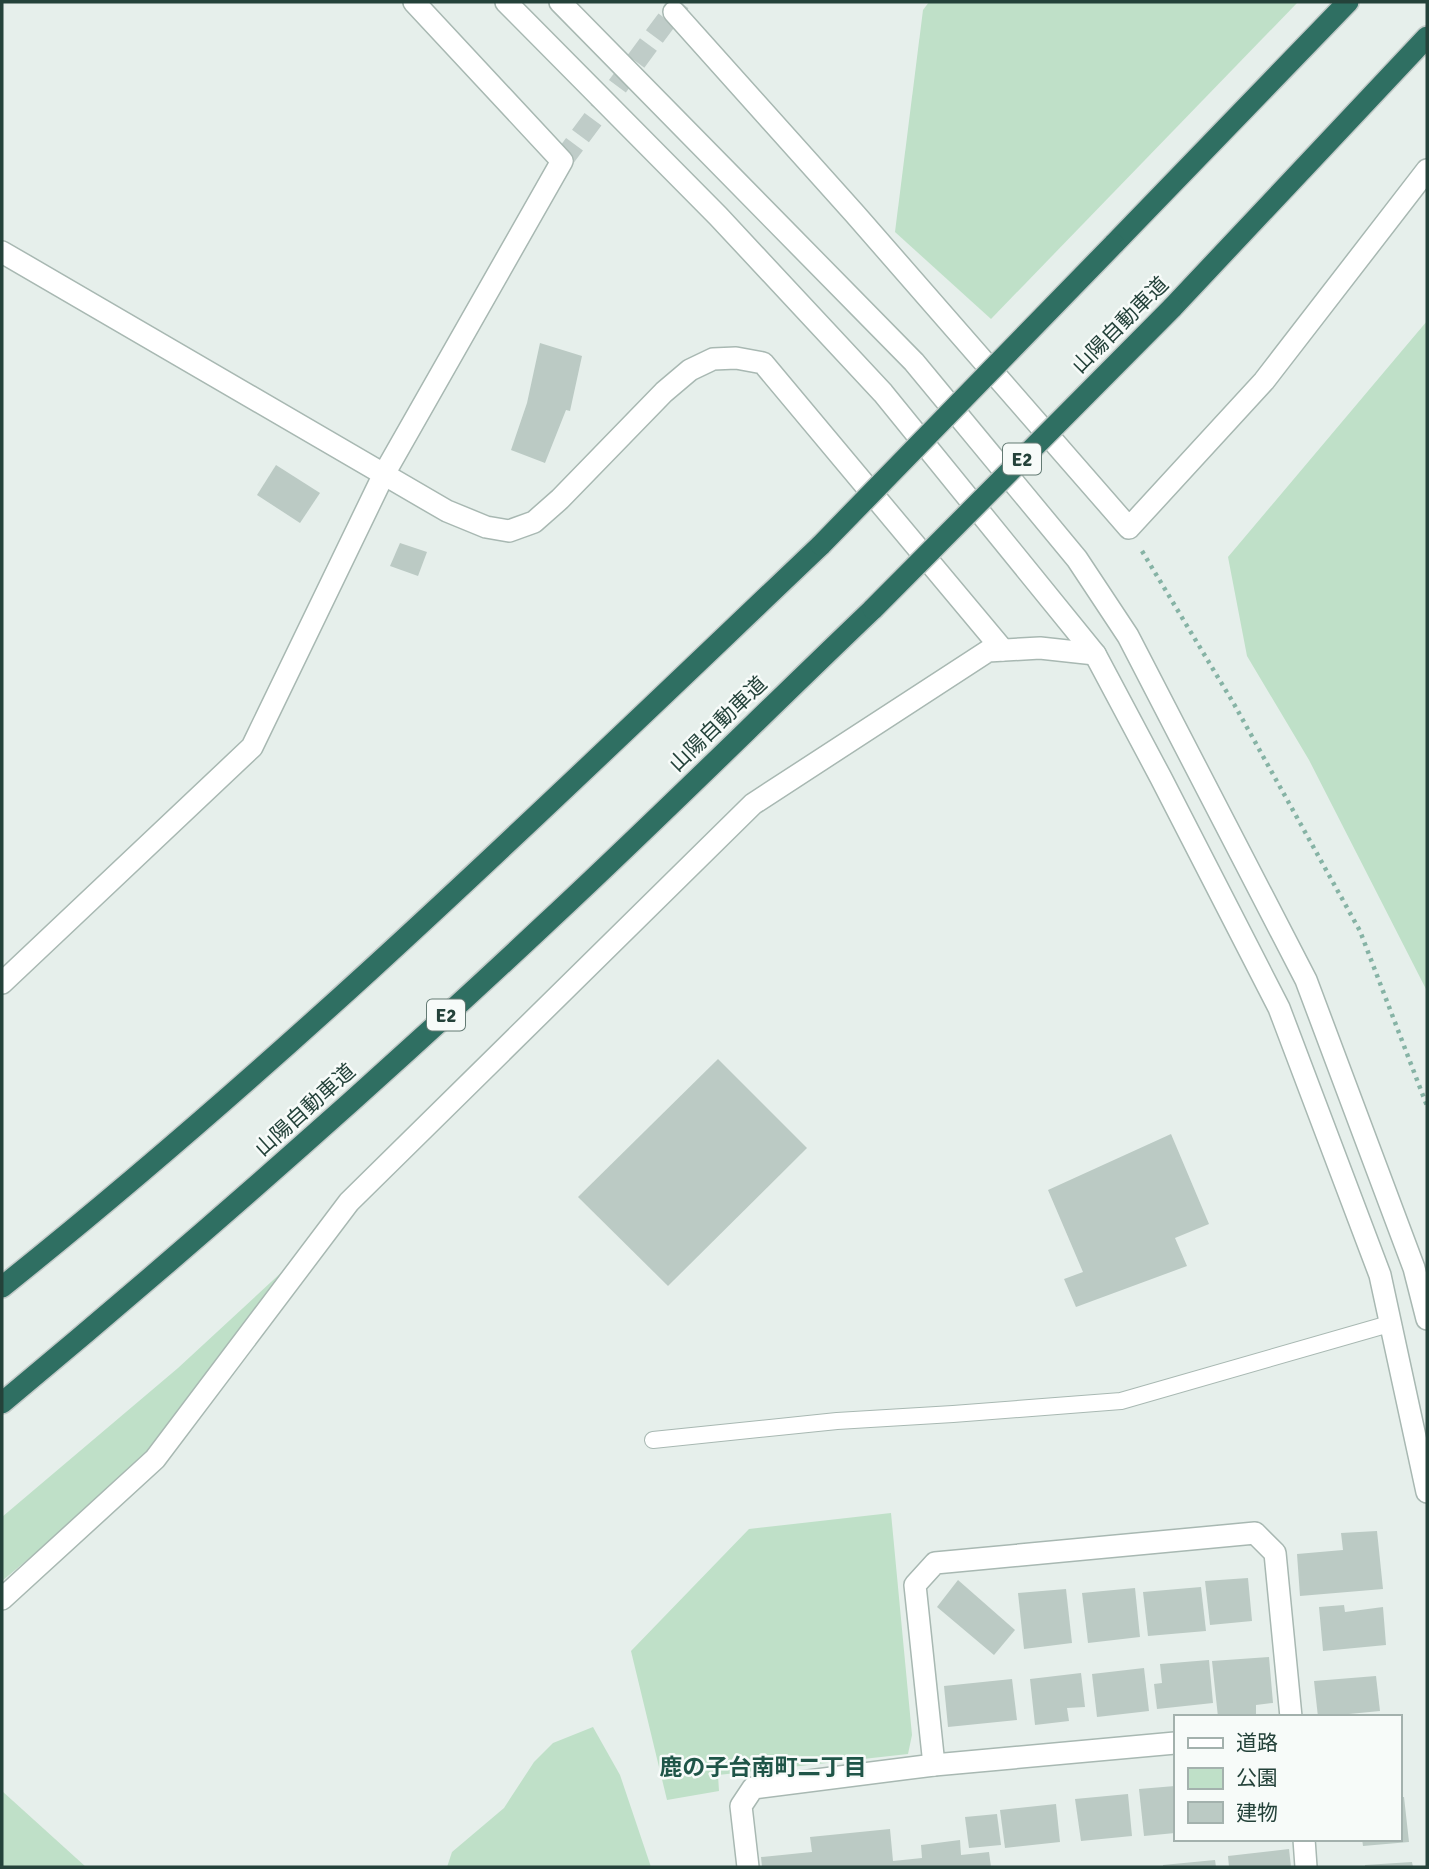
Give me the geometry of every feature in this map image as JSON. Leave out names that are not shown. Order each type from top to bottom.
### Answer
[{"type":"highway","points":[[2,1287],[277,1055],[480,869],[821,545],[1348,2]]},
{"type":"highway","name":"山陽自動車道","points":[[2,1403],[138,1290],[328,1123],[546,924],[873,609],[1172,308],[1427,37]]},
{"type":"street","points":[[2,983],[251,747],[384,474],[562,161],[414,2]]},
{"type":"street","points":[[506,2],[718,216],[883,393],[1095,654],[1279,1008],[1380,1275],[1427,1492]]},
{"type":"street","points":[[560,2],[914,362],[1077,559],[1128,636],[1306,980],[1414,1268],[1427,1319]]},
{"type":"street","points":[[674,12],[1129,528],[1264,381],[1427,170]]},
{"type":"street","points":[[2,252],[447,511],[486,527],[509,531],[534,522],[560,499],[664,392],[690,370],[713,359],[736,358],[763,363],[1003,650]]},
{"type":"street","points":[[2,1599],[155,1459],[349,1202],[753,804],[988,651],[1040,648],[1095,654]]},
{"type":"street","points":[[934,1765],[915,1585],[935,1563],[1255,1533],[1275,1553],[1291,1715]]},
{"type":"street","points":[[748,1867],[741,1805],[753,1788],[934,1765],[1174,1743]]},
{"type":"street","points":[[1304,1841],[1307,1867]]},
{"type":"lane","points":[[653,1440],[837,1421],[953,1415],[1121,1401],[1389,1324]]},
{"type":"path","points":[[1129,528],[1234,704],[1360,930],[1427,1105]]},
{"type":"green space","points":[[929,2],[1298,2],[991,319],[895,232],[923,10]]},
{"type":"green space","points":[[1427,321],[1427,991],[1309,760],[1247,656],[1228,557]]},
{"type":"green space","points":[[324,1233],[131,1473],[2,1581],[2,1517],[178,1368]]},
{"type":"green space","points":[[891,1513],[912,1735],[908,1754],[718,1775],[719,1791],[667,1800],[631,1651],[749,1529]]},
{"type":"green space","points":[[593,1727],[620,1775],[651,1867],[447,1867],[452,1852],[504,1808],[534,1762],[553,1743]]},
{"type":"green space","points":[[2,1791],[86,1867],[2,1867]]},
{"type":"building","points":[[540,343],[582,356],[570,411],[566,410],[545,463],[511,450],[527,403]]},
{"type":"building","points":[[276,465],[320,493],[300,523],[257,495]]},
{"type":"building","points":[[400,543],[427,552],[418,576],[390,566]]},
{"type":"building","points":[[718,1059],[807,1148],[668,1286],[578,1197]]},
{"type":"building","points":[[1171,1134],[1209,1224],[1175,1238],[1187,1266],[1076,1307],[1064,1279],[1083,1272],[1048,1190]]},
{"type":"building","points":[[1377,1531],[1383,1589],[1300,1596],[1297,1554],[1343,1550],[1341,1533]]},
{"type":"building","points":[[1248,1578],[1252,1621],[1210,1625],[1205,1581]]},
{"type":"building","points":[[958,1580],[1015,1630],[994,1655],[937,1607]]},
{"type":"building","points":[[1201,1587],[1206,1631],[1148,1636],[1143,1592]]},
{"type":"building","points":[[1135,1588],[1140,1637],[1088,1643],[1082,1593]]},
{"type":"building","points":[[1066,1589],[1072,1643],[1024,1649],[1018,1593]]},
{"type":"building","points":[[1344,1605],[1345,1612],[1383,1607],[1386,1645],[1323,1651],[1319,1607]]},
{"type":"building","points":[[1269,1657],[1273,1703],[1256,1705],[1256,1714],[1218,1715],[1212,1661]]},
{"type":"building","points":[[1209,1660],[1213,1703],[1157,1709],[1154,1684],[1162,1683],[1160,1664]]},
{"type":"building","points":[[1144,1668],[1149,1711],[1097,1717],[1092,1674]]},
{"type":"building","points":[[1081,1673],[1085,1707],[1067,1708],[1069,1721],[1035,1725],[1030,1679]]},
{"type":"building","points":[[1376,1676],[1380,1711],[1318,1715],[1314,1681]]},
{"type":"building","points":[[1012,1679],[1017,1720],[948,1727],[944,1686]]},
{"type":"building","points":[[1174,1786],[1174,1833],[1144,1836],[1139,1789]]},
{"type":"building","points":[[1128,1794],[1132,1836],[1081,1841],[1075,1799]]},
{"type":"building","points":[[1401,1797],[1404,1797],[1409,1842],[1363,1846],[1362,1841],[1401,1841]]},
{"type":"building","points":[[1056,1804],[1060,1842],[1005,1848],[1000,1810]]},
{"type":"building","points":[[997,1814],[1001,1845],[969,1848],[965,1817]]},
{"type":"building","points":[[890,1829],[893,1861],[922,1858],[921,1845],[960,1840],[961,1855],[989,1852],[991,1867],[762,1867],[761,1857],[812,1852],[810,1837]]},
{"type":"building","points":[[1289,1849],[1291,1867],[1229,1867],[1228,1856]]},
{"type":"building","points":[[1215,1860],[1216,1867],[1163,1867],[1163,1865]]},
{"type":"building","points":[[1412,1862],[1413,1867],[1365,1867],[1365,1865]]},
{"type":"tunnel","points":[[562,161],[680,2]]},
{"type":"district","name":"鹿の子台南町二丁目","points":[[763,1767]]}]
